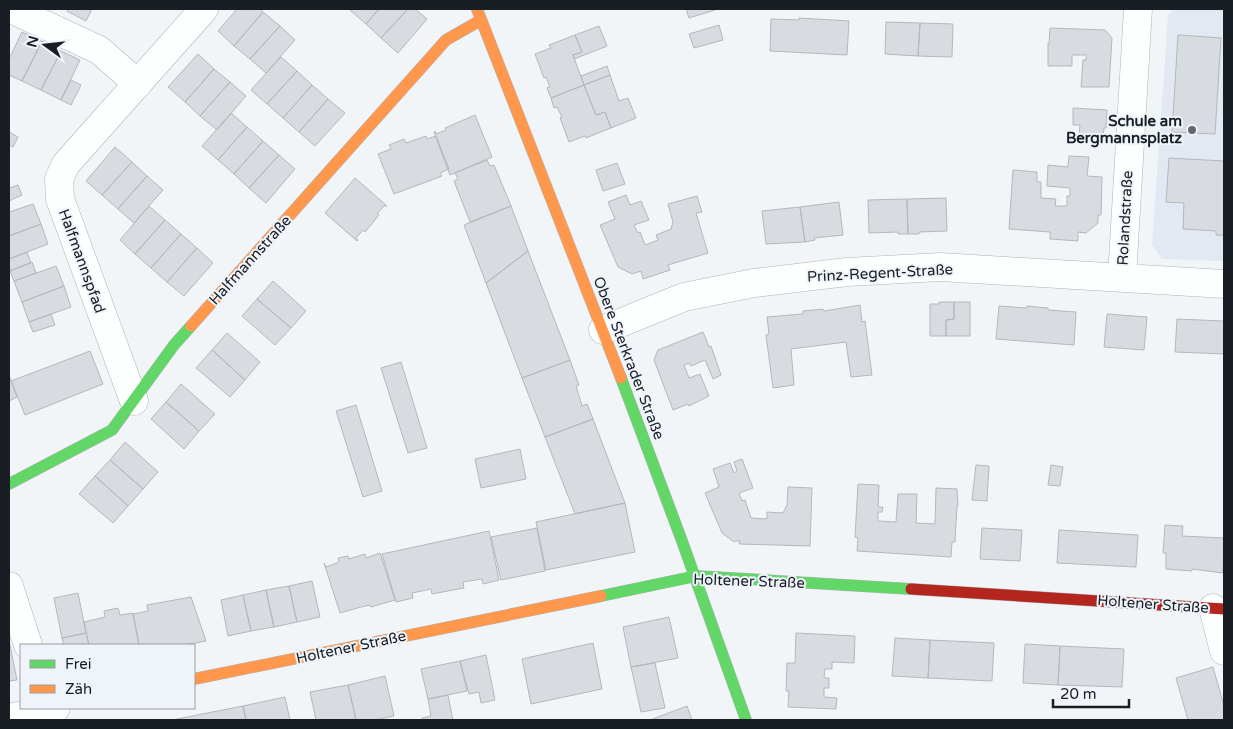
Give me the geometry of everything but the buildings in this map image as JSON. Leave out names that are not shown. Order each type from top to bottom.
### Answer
[{"type":"street","points":[[11,9],[99,50],[138,84]]},
{"type":"street","name":"Halfmannspfad","points":[[134,401],[60,199],[59,179],[66,164],[204,9]]},
{"type":"street","name":"Rolandstraße","points":[[1122,277],[1138,9]]},
{"type":"street","name":"Obere Sterkrader Straße","points":[[479,14],[603,330],[696,576],[746,720]]},
{"type":"street","name":"Halfmannstraße","points":[[9,484],[112,430],[174,346],[446,40],[479,14]]},
{"type":"street","name":"Prinz-Regent-Straße","points":[[603,330],[684,297],[754,282],[847,272],[940,267],[1224,284]]},
{"type":"street","name":"Holtener Straße","points":[[195,679],[696,576],[1219,608]]},
{"type":"street","points":[[9,586],[28,644]]},
{"type":"street","points":[[1219,608],[1224,651]]},
{"type":"street","points":[[9,718],[53,711]]},
{"type":"shaded area","name":"Schule am Bergmannsplatz","points":[[1174,9],[1224,9],[1224,261],[1162,259],[1152,245],[1168,15]]},
{"type":"traffic: fast","points":[[9,484],[112,430],[174,345],[191,326]]},
{"type":"traffic: fast","points":[[621,378],[746,720]]},
{"type":"traffic: fast","points":[[601,596],[696,576],[911,589]]},
{"type":"traffic: slow","points":[[477,9],[621,378]]},
{"type":"traffic: slow","points":[[191,326],[446,40],[481,20]]},
{"type":"traffic: slow","points":[[195,679],[601,596]]},
{"type":"traffic: jam","points":[[911,589],[1224,609]]},
{"type":"place","name":"Schule am Bergmannsplatz","points":[[1192,130]]}]
